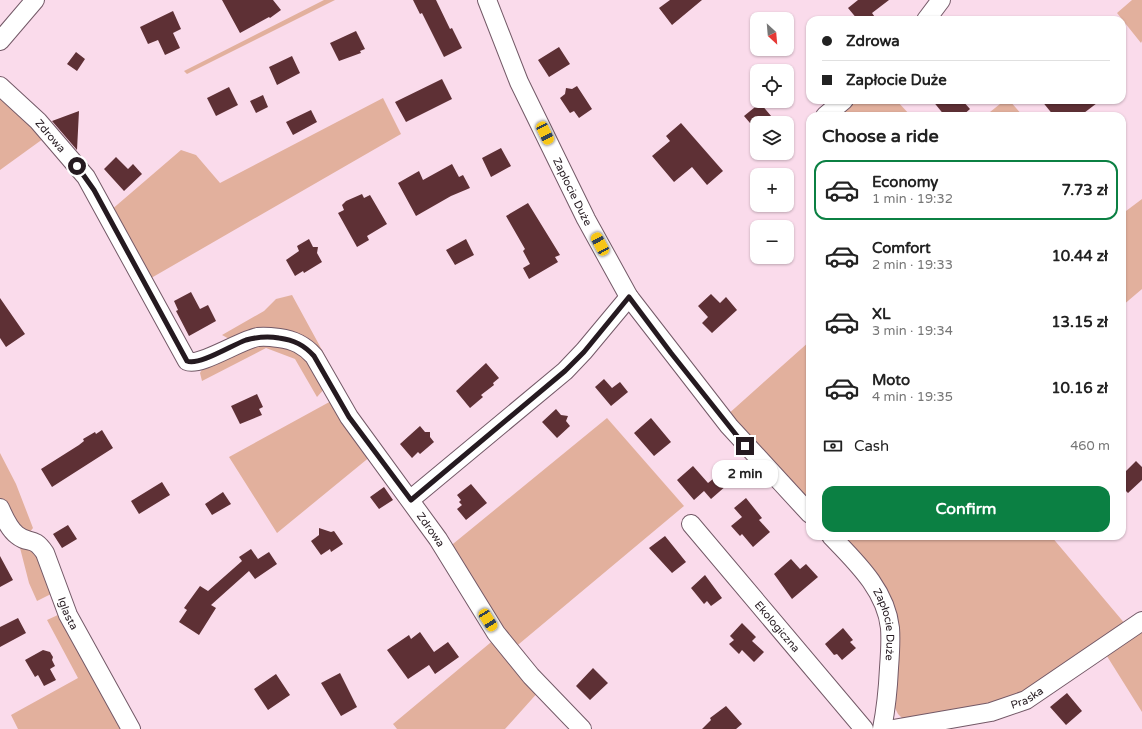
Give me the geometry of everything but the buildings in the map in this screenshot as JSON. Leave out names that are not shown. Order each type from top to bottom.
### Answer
[{"type":"street","points":[[0,41],[35,0]]},
{"type":"street","name":"Zapłocie Duże","points":[[487,0],[519,82],[586,219],[629,297],[729,426],[806,510]]},
{"type":"street","points":[[929,16],[941,0]]},
{"type":"street","name":"Zdrowa","points":[[0,86],[38,121],[86,177],[187,361],[191,363],[198,362],[233,345],[259,337],[285,339],[306,347],[314,356],[349,417],[438,539],[496,633],[531,676],[582,729]]},
{"type":"street","points":[[830,112],[839,104]]},
{"type":"street","points":[[411,500],[565,371],[584,352],[629,297]]},
{"type":"street","name":"Iglasta","points":[[0,508],[14,532],[25,539],[33,540],[40,545],[45,553],[68,615],[131,729]]},
{"type":"street","name":"Ekologiczna","points":[[691,524],[864,729]]},
{"type":"street","name":"Zapłocie Duże","points":[[835,540],[857,563],[871,581],[886,612],[891,641],[887,696],[882,729]]},
{"type":"street","name":"Praska","points":[[893,729],[991,712],[1026,700],[1142,621]]},
{"type":"shaded area","points":[[324,0],[335,0],[187,74],[184,71]]},
{"type":"shaded area","points":[[1132,0],[1142,0],[1141,43],[1126,24],[1126,16],[1119,16],[1117,13]]},
{"type":"shaded area","points":[[0,91],[47,136],[0,170]]},
{"type":"shaded area","points":[[383,98],[401,134],[146,281],[110,211],[181,150],[196,155],[220,183]]},
{"type":"shaded area","points":[[845,104],[900,104],[907,112],[836,112]]},
{"type":"shaded area","points":[[1000,104],[1012,104],[1020,112],[990,112]]},
{"type":"shaded area","points":[[1142,199],[1142,289],[1126,303],[1126,211]]},
{"type":"shaded area","points":[[292,295],[352,405],[314,349],[233,341],[222,335],[264,311],[276,299]]},
{"type":"shaded area","points":[[253,342],[301,349],[326,387],[317,397],[295,359],[266,348],[202,381],[200,373],[204,366]]},
{"type":"shaded area","points":[[806,345],[806,502],[726,416]]},
{"type":"shaded area","points":[[333,400],[371,456],[277,533],[229,457]]},
{"type":"shaded area","points":[[607,418],[684,506],[513,649],[448,548]]},
{"type":"shaded area","points":[[0,453],[16,484],[33,528],[29,533],[23,532],[0,500]]},
{"type":"shaded area","points":[[840,540],[1054,540],[1126,625],[1007,702],[903,719],[898,714],[894,706],[896,642]]},
{"type":"shaded area","points":[[19,544],[31,544],[55,592],[37,601],[29,583]]},
{"type":"shaded area","points":[[60,614],[127,729],[18,729],[11,715],[78,678],[47,620]]},
{"type":"shaded area","points":[[1142,627],[1142,712],[1105,653]]},
{"type":"shaded area","points":[[496,638],[540,690],[505,729],[397,729],[393,724]]},
{"type":"route","points":[[77,166],[94,190],[148,292],[187,361],[191,363],[198,362],[233,345],[259,337],[285,339],[297,342],[306,347],[314,356],[349,417],[402,490],[411,500],[565,371],[584,352],[629,297],[671,353],[745,446]]}]
